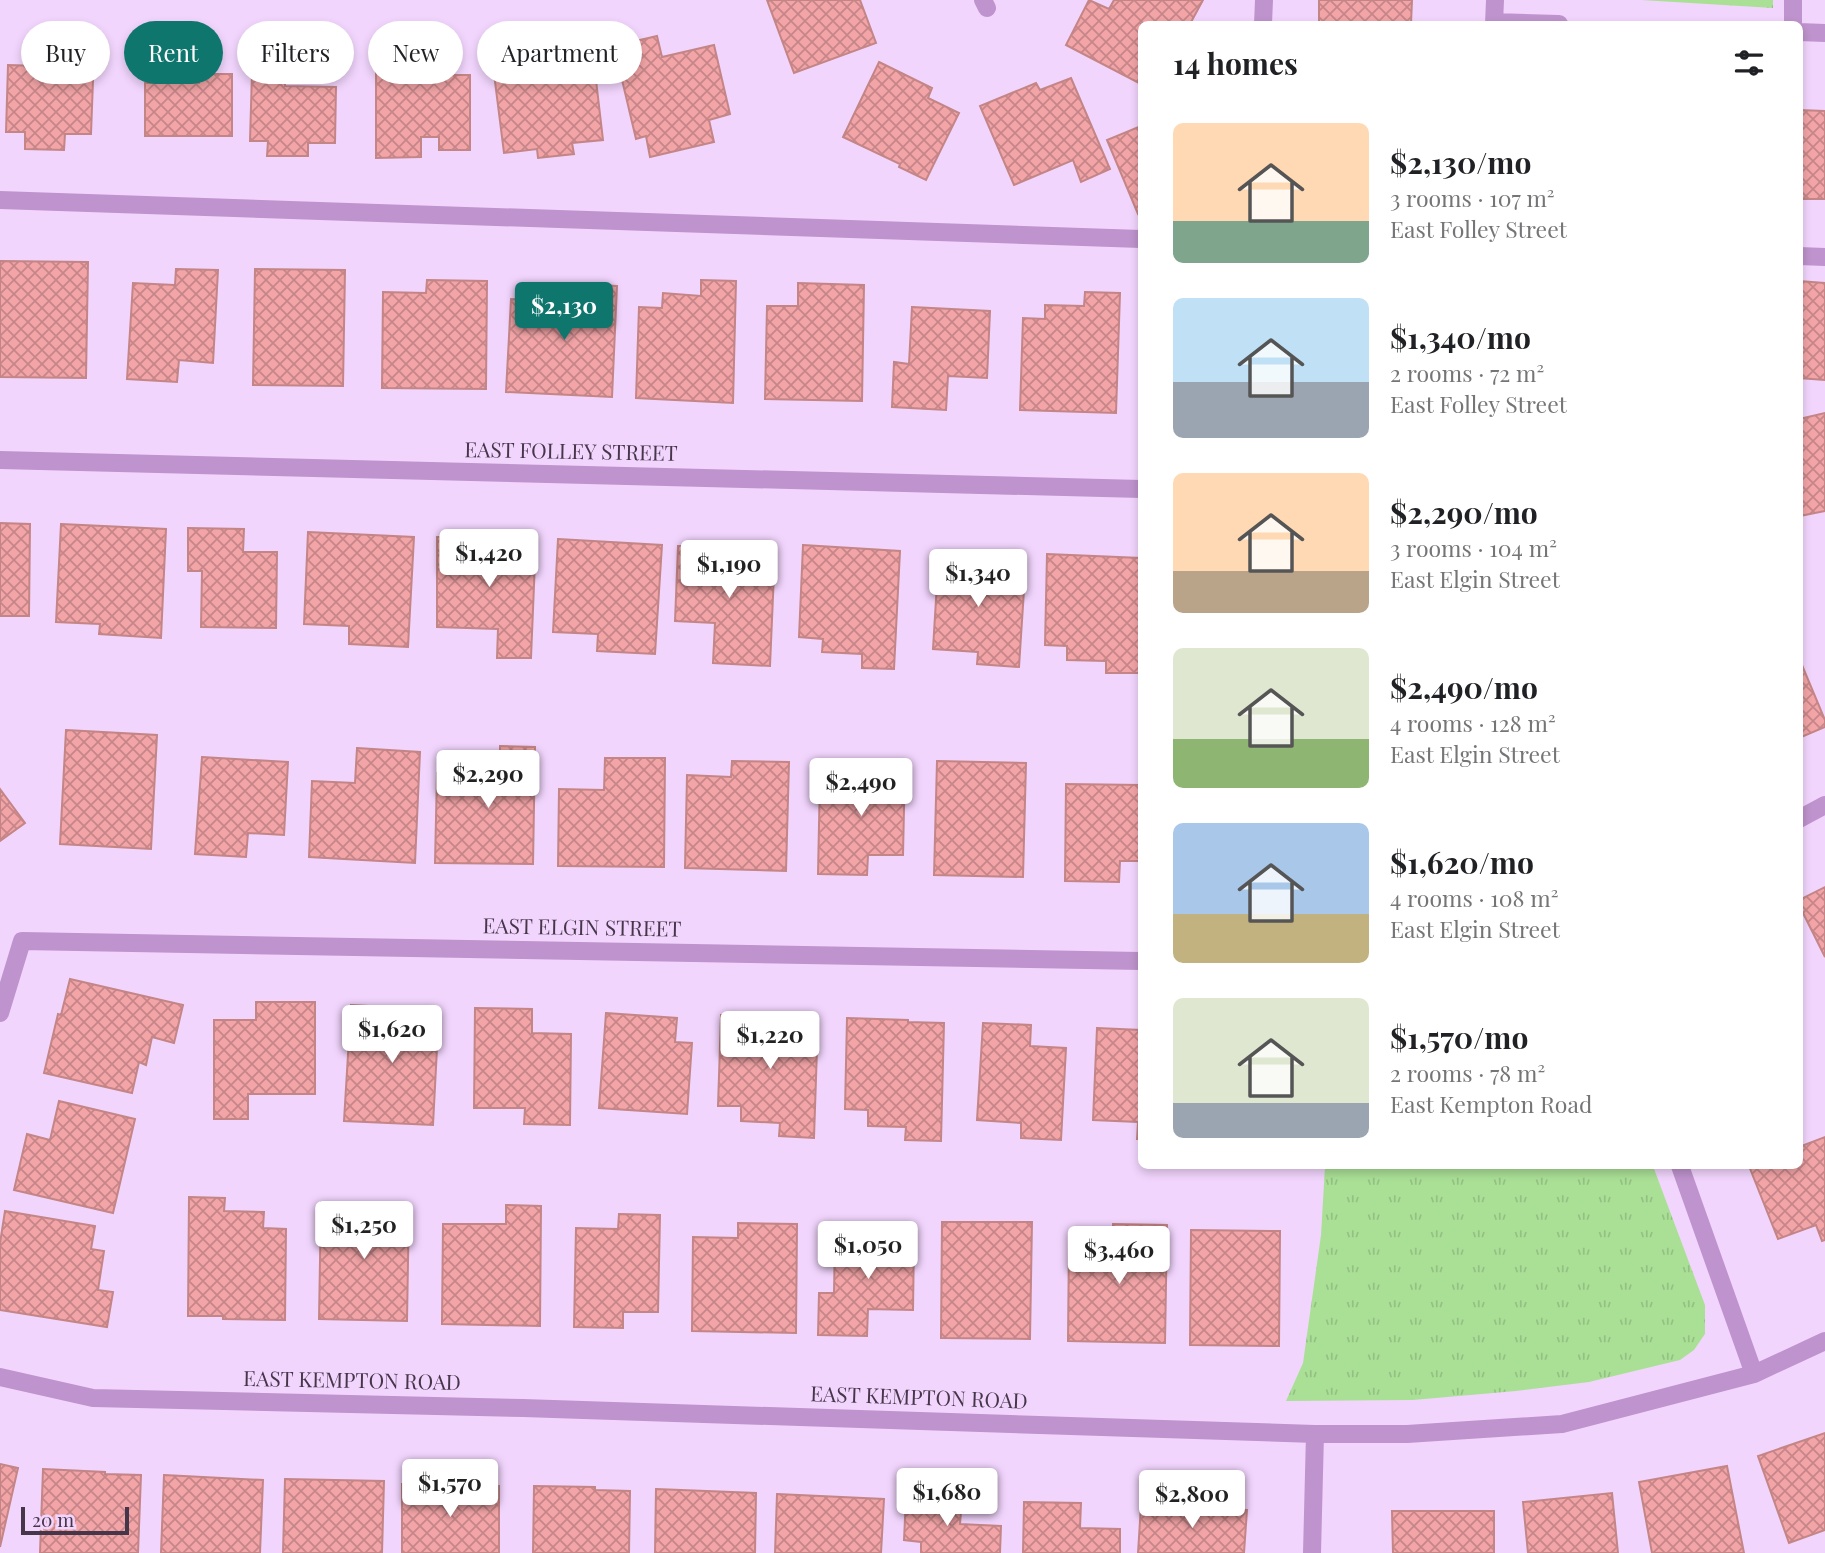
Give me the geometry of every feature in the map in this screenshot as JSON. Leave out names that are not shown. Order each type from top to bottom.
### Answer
[{"type":"street","points":[[1263,21],[1264,0]]},
{"type":"street","points":[[1494,21],[1495,0]]},
{"type":"street","points":[[1793,0],[1793,21]]},
{"type":"street","points":[[1803,32],[1825,33]]},
{"type":"street","points":[[0,200],[1138,239]]},
{"type":"street","points":[[1803,256],[1825,257]]},
{"type":"street","name":"EAST FOLLEY STREET","points":[[0,460],[1138,489]]},
{"type":"street","points":[[1803,816],[1825,805]]},
{"type":"street","name":"EAST ELGIN STREET","points":[[0,1013],[22,940],[1138,961]]},
{"type":"street","points":[[1681,1169],[1754,1374]]},
{"type":"street","name":"EAST KEMPTON ROAD","points":[[0,1377],[93,1398],[536,1408],[1315,1434],[1407,1433],[1562,1424],[1754,1374],[1825,1341]]},
{"type":"street","points":[[1312,1553],[1315,1434]]},
{"type":"green space","points":[[1641,0],[1773,0],[1773,8]]},
{"type":"green space","points":[[1325,1169],[1654,1169],[1705,1305],[1705,1334],[1694,1350],[1680,1360],[1589,1382],[1413,1400],[1286,1401],[1303,1363],[1321,1235]]},
{"type":"building","points":[[767,0],[860,0],[876,43],[794,73]]},
{"type":"building","points":[[1089,0],[1109,9],[1114,0],[1203,0],[1192,21],[1138,21],[1138,82],[1066,45]]},
{"type":"building","points":[[1319,0],[1412,0],[1411,21],[1319,21]]},
{"type":"building","points":[[657,36],[662,57],[714,45],[730,114],[709,120],[714,142],[650,157],[646,136],[636,139],[623,84],[642,84],[642,39]]},
{"type":"building","points":[[879,62],[932,88],[928,98],[959,113],[926,180],[899,167],[900,164],[843,137]]},
{"type":"building","points":[[8,65],[21,65],[21,84],[93,84],[91,134],[65,134],[64,150],[25,149],[25,132],[6,132]]},
{"type":"building","points":[[223,74],[232,74],[232,136],[145,136],[145,84],[223,84]]},
{"type":"building","points":[[463,75],[470,75],[470,150],[439,150],[439,137],[421,137],[421,157],[376,158],[376,84],[463,84]]},
{"type":"building","points":[[1071,78],[1110,169],[1081,182],[1073,160],[1014,185],[980,106],[1036,83],[1040,90]]},
{"type":"building","points":[[252,84],[336,87],[335,143],[308,143],[308,156],[267,156],[268,141],[250,141]]},
{"type":"building","points":[[495,84],[596,84],[603,140],[572,143],[574,154],[538,158],[537,149],[504,153]]},
{"type":"building","points":[[1803,110],[1825,111],[1825,199],[1803,199]]},
{"type":"building","points":[[1138,127],[1138,214],[1107,140]]},
{"type":"building","points":[[0,261],[88,262],[86,378],[0,377]]},
{"type":"building","points":[[176,269],[218,270],[213,363],[179,360],[177,382],[127,379],[133,283],[175,285]]},
{"type":"building","points":[[255,269],[345,270],[343,386],[253,385]]},
{"type":"building","points":[[427,280],[487,281],[486,389],[382,388],[383,292],[426,293]]},
{"type":"building","points":[[701,280],[736,281],[733,403],[636,398],[639,307],[662,308],[663,293],[701,296]]},
{"type":"building","points":[[1803,281],[1825,283],[1825,380],[1803,378]]},
{"type":"building","points":[[554,283],[617,286],[612,397],[506,392],[511,299],[553,301]]},
{"type":"building","points":[[798,283],[864,285],[862,401],[765,399],[767,306],[798,306]]},
{"type":"building","points":[[1085,292],[1120,293],[1116,413],[1020,410],[1023,318],[1045,319],[1045,305],[1084,306]]},
{"type":"building","points":[[912,307],[990,311],[987,378],[948,376],[946,410],[892,407],[894,362],[909,364]]},
{"type":"building","points":[[1825,413],[1825,511],[1803,515],[1803,418]]},
{"type":"building","points":[[0,523],[30,524],[29,616],[0,616]]},
{"type":"building","points":[[61,524],[166,529],[161,638],[99,634],[100,624],[56,622]]},
{"type":"building","points":[[188,528],[244,529],[243,552],[277,552],[276,628],[201,627],[202,571],[188,571]]},
{"type":"building","points":[[308,532],[414,537],[408,647],[349,644],[349,626],[304,624]]},
{"type":"building","points":[[437,537],[536,537],[531,658],[497,658],[498,629],[437,627]]},
{"type":"building","points":[[558,539],[662,545],[655,654],[597,651],[598,634],[553,632]]},
{"type":"building","points":[[803,545],[900,551],[894,669],[862,668],[862,654],[822,652],[823,639],[799,637]]},
{"type":"building","points":[[678,546],[775,550],[770,666],[713,663],[715,623],[675,621]]},
{"type":"building","points":[[939,550],[988,553],[986,573],[1025,575],[1019,667],[977,664],[978,652],[933,649]]},
{"type":"building","points":[[1047,554],[1138,558],[1138,673],[1106,673],[1106,661],[1067,660],[1067,646],[1045,645]]},
{"type":"building","points":[[1803,668],[1825,720],[1825,727],[1803,736]]},
{"type":"building","points":[[66,730],[157,735],[151,849],[60,844]]},
{"type":"building","points":[[500,746],[535,747],[533,864],[435,863],[437,773],[461,773],[461,758],[500,759]]},
{"type":"building","points":[[357,748],[420,752],[415,863],[309,857],[312,781],[355,783]]},
{"type":"building","points":[[202,757],[288,762],[284,835],[248,833],[246,857],[195,854]]},
{"type":"building","points":[[605,758],[665,758],[664,867],[558,866],[559,789],[604,790]]},
{"type":"building","points":[[732,761],[789,762],[786,871],[685,868],[687,775],[731,777]]},
{"type":"building","points":[[937,761],[1026,763],[1023,877],[934,875]]},
{"type":"building","points":[[863,762],[905,763],[903,855],[868,855],[867,875],[818,874],[820,776],[863,777]]},
{"type":"building","points":[[1066,784],[1138,785],[1138,861],[1120,861],[1119,882],[1065,881]]},
{"type":"building","points":[[0,789],[25,823],[0,841]]},
{"type":"building","points":[[1825,887],[1825,957],[1803,913],[1803,898]]},
{"type":"building","points":[[70,979],[183,1005],[174,1043],[152,1037],[146,1065],[139,1062],[132,1093],[44,1073],[58,1014],[61,1015]]},
{"type":"building","points":[[256,1002],[315,1002],[315,1094],[248,1094],[248,1119],[214,1119],[214,1020],[256,1020]]},
{"type":"building","points":[[351,1005],[439,1010],[433,1125],[344,1121]]},
{"type":"building","points":[[475,1008],[532,1009],[532,1033],[571,1034],[570,1125],[524,1124],[525,1108],[474,1108]]},
{"type":"building","points":[[606,1013],[677,1018],[675,1042],[692,1043],[687,1114],[599,1108]]},
{"type":"building","points":[[721,1015],[818,1019],[814,1138],[779,1136],[780,1123],[741,1121],[741,1106],[718,1106]]},
{"type":"building","points":[[847,1018],[944,1023],[941,1141],[905,1140],[906,1127],[868,1126],[868,1110],[845,1109]]},
{"type":"building","points":[[983,1023],[1031,1025],[1030,1046],[1066,1048],[1061,1140],[1021,1138],[1021,1123],[977,1120]]},
{"type":"building","points":[[1097,1028],[1138,1030],[1138,1122],[1093,1120]]},
{"type":"building","points":[[59,1101],[135,1119],[113,1213],[14,1190],[27,1134],[50,1140]]},
{"type":"building","points":[[1825,1137],[1825,1240],[1822,1241],[1816,1225],[1778,1239],[1750,1169],[1803,1169],[1803,1145]]},
{"type":"building","points":[[189,1197],[225,1198],[224,1211],[264,1212],[263,1228],[286,1229],[285,1320],[188,1316]]},
{"type":"building","points":[[321,1202],[409,1204],[407,1321],[319,1319]]},
{"type":"building","points":[[506,1205],[541,1206],[540,1326],[442,1324],[443,1224],[506,1224]]},
{"type":"building","points":[[5,1211],[95,1226],[91,1249],[104,1251],[98,1290],[113,1292],[107,1327],[0,1310],[0,1243]]},
{"type":"building","points":[[619,1214],[660,1215],[658,1312],[623,1312],[623,1328],[574,1327],[576,1228],[618,1229]]},
{"type":"building","points":[[942,1222],[1032,1222],[1030,1339],[941,1338]]},
{"type":"building","points":[[738,1223],[797,1224],[796,1333],[692,1331],[693,1237],[738,1238]]},
{"type":"building","points":[[873,1223],[900,1224],[900,1239],[914,1239],[913,1310],[868,1309],[867,1336],[818,1335],[819,1293],[834,1293],[835,1237],[872,1238]]},
{"type":"building","points":[[1113,1224],[1167,1225],[1165,1343],[1068,1341],[1069,1237],[1113,1238]]},
{"type":"building","points":[[1191,1230],[1280,1231],[1279,1346],[1190,1345]]},
{"type":"building","points":[[1825,1433],[1825,1530],[1789,1543],[1758,1456]]},
{"type":"building","points":[[0,1464],[18,1468],[0,1547]]},
{"type":"building","points":[[1727,1466],[1744,1553],[1652,1553],[1639,1482]]},
{"type":"building","points":[[43,1469],[141,1475],[138,1553],[40,1553]]},
{"type":"building","points":[[164,1475],[263,1480],[260,1553],[161,1553]]},
{"type":"building","points":[[285,1479],[384,1481],[382,1553],[283,1553]]},
{"type":"building","points":[[402,1484],[499,1486],[499,1553],[402,1553]]},
{"type":"building","points":[[534,1486],[595,1487],[595,1490],[630,1491],[629,1553],[533,1553]]},
{"type":"building","points":[[656,1489],[756,1493],[755,1553],[655,1553]]},
{"type":"building","points":[[1612,1493],[1618,1553],[1528,1553],[1523,1502]]},
{"type":"building","points":[[777,1494],[884,1499],[881,1553],[775,1553]]},
{"type":"building","points":[[906,1497],[962,1500],[960,1524],[1001,1526],[1000,1553],[921,1553],[921,1542],[904,1540]]},
{"type":"building","points":[[1024,1502],[1081,1503],[1080,1528],[1120,1529],[1120,1553],[1023,1553]]},
{"type":"building","points":[[1141,1505],[1247,1510],[1244,1553],[1138,1553]]},
{"type":"building","points":[[1392,1511],[1494,1511],[1494,1553],[1393,1553]]}]
